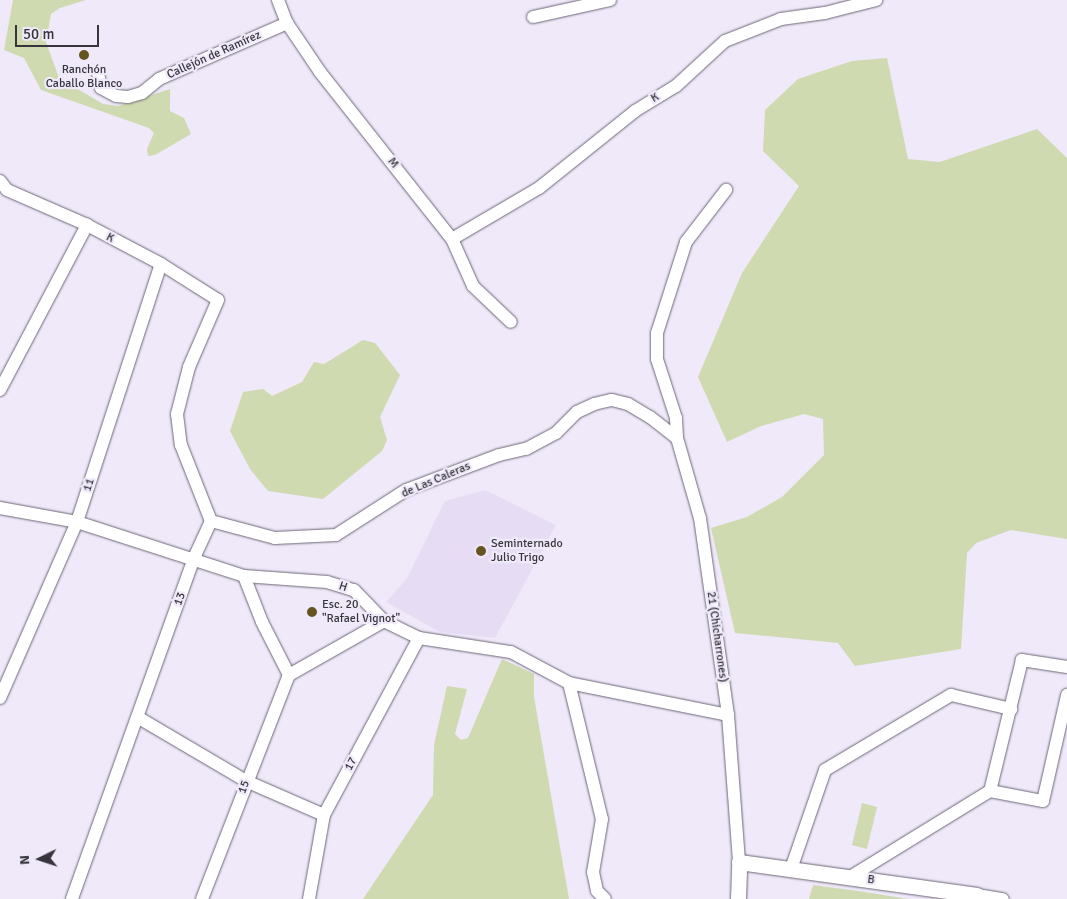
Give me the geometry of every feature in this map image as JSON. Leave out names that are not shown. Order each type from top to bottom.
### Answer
[{"type":"street","name":"M","points":[[278,0],[287,23],[320,72],[452,240],[473,286],[511,322]]},
{"type":"street","points":[[533,17],[610,0]]},
{"type":"street","name":"K","points":[[452,240],[540,188],[635,111],[676,86],[725,40],[781,19],[826,14],[876,0]]},
{"type":"street","name":"Callejón de Ramírez","points":[[98,73],[100,88],[116,96],[142,93],[158,80],[287,23]]},
{"type":"street","name":"K","points":[[2,190],[88,225],[161,264],[218,300],[189,366],[177,414],[181,445],[211,521]]},
{"type":"street","name":"21 (Chicharrones)","points":[[726,190],[686,242],[657,333],[658,359],[676,418],[677,438],[700,518],[728,715],[739,862],[738,899]]},
{"type":"street","points":[[0,390],[88,225]]},
{"type":"street","name":"11","points":[[0,698],[78,522],[161,264]]},
{"type":"street","name":"de Las Caleras","points":[[211,521],[275,538],[336,535],[365,520],[406,490],[499,455],[526,449],[556,433],[577,412],[594,404],[612,400],[628,404],[650,417],[677,438]]},
{"type":"street","name":"H","points":[[0,508],[78,522],[194,558],[244,576],[327,582],[354,590],[384,621],[419,638],[511,652],[568,683],[728,715]]},
{"type":"street","name":"13","points":[[72,899],[139,718],[194,558],[211,521]]},
{"type":"street","points":[[244,576],[262,622],[289,675],[384,621]]},
{"type":"street","name":"17","points":[[309,899],[324,815],[419,638]]},
{"type":"street","points":[[990,791],[1022,660],[1067,667]]},
{"type":"street","name":"15","points":[[202,899],[289,675]]},
{"type":"street","points":[[568,683],[602,819],[593,872],[597,891],[605,899]]},
{"type":"street","points":[[791,869],[825,770],[952,695],[1011,709]]},
{"type":"street","points":[[850,877],[990,791],[1043,801],[1061,754],[1067,695]]},
{"type":"street","points":[[139,718],[246,782],[324,815]]},
{"type":"street","name":"B","points":[[739,862],[1003,899]]},
{"type":"shaded area","name":"Seminternado Julio Trigo","points":[[485,490],[556,525],[495,638],[440,632],[386,602],[407,578],[445,501]]},
{"type":"green space","points":[[13,0],[86,0],[60,8],[51,14],[46,42],[59,78],[103,104],[118,106],[170,89],[170,111],[184,118],[191,134],[155,155],[148,156],[147,149],[154,133],[149,128],[41,90],[24,58],[4,50]]},
{"type":"green space","points":[[887,58],[908,159],[940,162],[1037,129],[1067,158],[1067,539],[1011,530],[976,543],[967,553],[961,649],[855,666],[838,643],[735,633],[711,528],[747,517],[782,497],[824,455],[823,419],[804,414],[761,426],[727,442],[698,377],[742,273],[799,186],[763,151],[765,110],[798,79],[852,61]]},
{"type":"green space","points":[[363,340],[375,343],[400,375],[380,417],[387,440],[382,451],[323,499],[268,491],[250,469],[230,431],[243,392],[263,389],[272,396],[302,382],[314,362],[324,364]]},
{"type":"green space","points":[[502,659],[534,674],[534,697],[569,899],[363,899],[433,795],[434,745],[447,686],[467,689],[455,734],[461,740],[468,738]]},
{"type":"green space","points":[[862,803],[877,807],[867,849],[852,845]]},
{"type":"green space","points":[[813,885],[858,891],[909,899],[809,899]]},
{"type":"place","name":"Ranchón Caballo Blanco","points":[[84,55]]},
{"type":"place","name":"Seminternado Julio Trigo","points":[[481,551]]},
{"type":"place","name":"Esc. 20 \"Rafael Vignot\"","points":[[312,612]]}]
